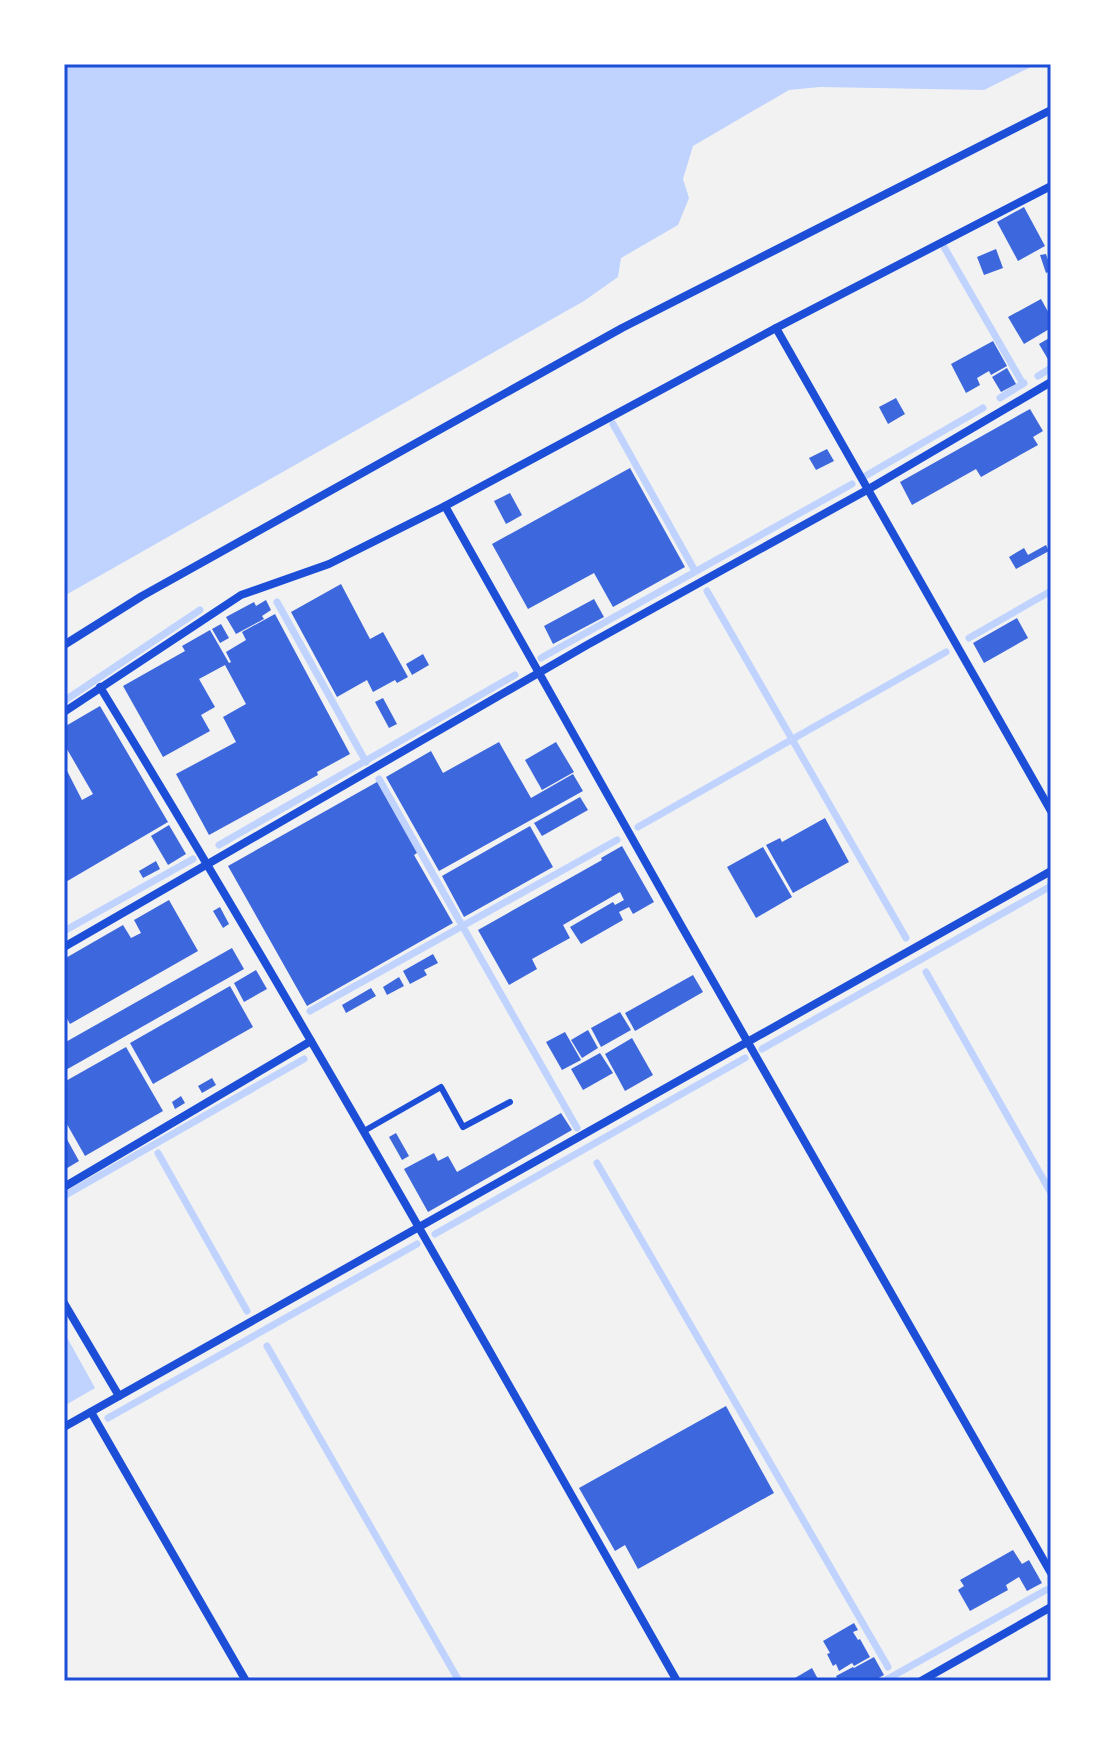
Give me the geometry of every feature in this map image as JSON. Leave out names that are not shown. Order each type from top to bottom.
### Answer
[{"type":"street","points":[[64,645],[142,596],[622,328],[1051,110]]},
{"type":"street","points":[[64,712],[241,595],[329,564],[445,506],[776,328],[1051,186]]},
{"type":"street","points":[[776,328],[1051,811]]},
{"type":"street","points":[[64,947],[1051,382]]},
{"type":"street","points":[[445,506],[1051,1573]]},
{"type":"street","points":[[100,687],[364,1131],[677,1681]]},
{"type":"street","points":[[64,1427],[1051,871]]},
{"type":"street","points":[[64,1187],[311,1041]]},
{"type":"street","points":[[64,1303],[119,1396]]},
{"type":"street","points":[[91,1412],[246,1681]]},
{"type":"street","points":[[921,1681],[1051,1607]]},
{"type":"lane","points":[[364,1131],[441,1087],[463,1127],[510,1102]]},
{"type":"water","points":[[64,64],[1037,64],[984,90],[820,87],[789,90],[693,146],[683,179],[689,198],[678,225],[621,258],[618,277],[584,301],[64,596]]},
{"type":"water","points":[[64,1332],[95,1388],[64,1406]]},
{"type":"building","points":[[1024,207],[1045,246],[1018,261],[997,222]]},
{"type":"building","points":[[996,249],[1003,268],[984,275],[977,257]]},
{"type":"building","points":[[1046,254],[1051,271],[1046,273],[1040,255]]},
{"type":"building","points":[[1041,299],[1051,317],[1051,328],[1024,344],[1008,317]]},
{"type":"building","points":[[1051,337],[1051,360],[1049,361],[1039,344]]},
{"type":"building","points":[[993,341],[1007,366],[991,375],[989,371],[977,378],[980,385],[966,393],[951,364]]},
{"type":"building","points":[[1007,368],[1016,384],[1001,392],[992,377]]},
{"type":"building","points":[[896,398],[905,414],[888,424],[879,407]]},
{"type":"building","points":[[1030,409],[1043,431],[1033,437],[1038,445],[981,477],[976,469],[912,505],[900,482]]},
{"type":"building","points":[[827,449],[834,461],[816,470],[809,458]]},
{"type":"building","points":[[630,468],[685,567],[613,607],[594,573],[528,609],[492,544]]},
{"type":"building","points":[[510,493],[522,515],[506,524],[494,501]]},
{"type":"building","points":[[1046,545],[1049,551],[1016,569],[1009,557],[1024,548],[1028,555]]},
{"type":"building","points":[[341,584],[370,639],[383,632],[408,677],[373,692],[367,680],[337,697],[291,612]]},
{"type":"building","points":[[594,599],[604,617],[553,644],[544,626]]},
{"type":"building","points":[[266,600],[271,610],[262,616],[264,619],[236,634],[226,617],[254,602],[256,606]]},
{"type":"building","points":[[275,614],[350,754],[209,835],[176,774],[236,742],[223,717],[246,704],[225,665],[199,679],[215,707],[201,715],[210,731],[163,757],[123,686],[185,651],[182,646],[210,630],[229,663],[226,652],[246,640],[242,632]]},
{"type":"building","points":[[1017,618],[1028,638],[984,663],[973,643]]},
{"type":"building","points":[[221,624],[229,638],[220,643],[212,629]]},
{"type":"building","points":[[423,654],[429,665],[412,675],[406,664]]},
{"type":"building","points":[[383,698],[397,724],[389,728],[375,702]]},
{"type":"building","points":[[100,706],[168,822],[64,883],[64,765],[82,800],[93,794],[64,744],[64,727]]},
{"type":"building","points":[[499,742],[531,798],[573,774],[583,791],[439,871],[386,777],[431,751],[443,773]]},
{"type":"building","points":[[556,742],[574,772],[542,790],[525,760]]},
{"type":"building","points":[[377,782],[453,923],[307,1006],[228,866]]},
{"type":"building","points":[[580,797],[588,810],[542,836],[534,823]]},
{"type":"building","points":[[825,818],[849,862],[793,893],[766,845],[780,838],[782,842]]},
{"type":"building","points":[[169,825],[186,854],[168,865],[151,836]]},
{"type":"building","points":[[530,826],[553,867],[464,917],[442,876]]},
{"type":"building","points":[[622,846],[654,902],[633,914],[629,907],[619,912],[623,920],[581,944],[570,927],[613,902],[615,905],[624,900],[620,892],[563,925],[570,938],[532,959],[537,969],[509,985],[478,930]]},
{"type":"building","points":[[763,847],[792,897],[756,918],[727,867]]},
{"type":"building","points":[[156,861],[160,869],[143,878],[139,871]]},
{"type":"building","points":[[169,900],[198,951],[70,1024],[64,1013],[64,959],[123,925],[131,938],[141,933],[134,920]]},
{"type":"building","points":[[220,907],[229,924],[223,928],[213,911]]},
{"type":"building","points":[[232,948],[244,969],[64,1071],[64,1043]]},
{"type":"building","points":[[433,954],[438,963],[424,970],[427,975],[410,984],[403,971]]},
{"type":"building","points":[[256,970],[267,989],[244,1002],[234,983]]},
{"type":"building","points":[[693,975],[703,992],[635,1031],[625,1013]]},
{"type":"building","points":[[399,977],[404,986],[387,995],[383,987]]},
{"type":"building","points":[[230,986],[253,1027],[153,1084],[130,1043]]},
{"type":"building","points":[[371,988],[376,996],[346,1013],[342,1005]]},
{"type":"building","points":[[620,1012],[631,1030],[601,1047],[591,1028]]},
{"type":"building","points":[[588,1030],[598,1048],[582,1058],[571,1040]]},
{"type":"building","points":[[565,1032],[581,1060],[562,1070],[546,1042]]},
{"type":"building","points":[[632,1038],[653,1075],[625,1091],[605,1054]]},
{"type":"building","points":[[126,1047],[163,1111],[85,1156],[64,1119],[64,1082]]},
{"type":"building","points":[[600,1053],[613,1073],[583,1090],[571,1069]]},
{"type":"building","points":[[212,1078],[216,1085],[202,1093],[198,1086]]},
{"type":"building","points":[[181,1096],[185,1103],[175,1109],[172,1102]]},
{"type":"building","points":[[561,1113],[572,1130],[428,1212],[404,1169],[434,1153],[438,1161],[448,1156],[457,1172]]},
{"type":"building","points":[[396,1133],[409,1156],[402,1160],[389,1137]]},
{"type":"building","points":[[64,1134],[79,1161],[64,1170]]},
{"type":"building","points":[[726,1406],[774,1493],[638,1569],[625,1545],[615,1551],[579,1488]]},
{"type":"building","points":[[1013,1550],[1022,1564],[1029,1560],[1042,1583],[1027,1591],[1019,1577],[1006,1585],[1008,1590],[970,1611],[958,1590],[964,1586],[960,1580]]},
{"type":"building","points":[[854,1623],[858,1630],[853,1632],[870,1657],[839,1671],[836,1664],[833,1666],[823,1641]]},
{"type":"building","points":[[874,1657],[884,1675],[873,1681],[838,1681],[836,1676]]},
{"type":"building","points":[[812,1668],[819,1681],[797,1681],[795,1678]]},
{"type":"waterway","points":[[944,247],[1023,384]]},
{"type":"waterway","points":[[1038,376],[1051,368]]},
{"type":"waterway","points":[[1000,398],[1024,383]]},
{"type":"waterway","points":[[867,475],[983,408]]},
{"type":"waterway","points":[[613,424],[695,571]]},
{"type":"waterway","points":[[541,658],[852,484]]},
{"type":"waterway","points":[[707,591],[906,938]]},
{"type":"waterway","points":[[969,638],[1051,591]]},
{"type":"waterway","points":[[277,602],[366,762]]},
{"type":"waterway","points":[[64,701],[200,610]]},
{"type":"waterway","points":[[638,827],[946,652]]},
{"type":"waterway","points":[[219,845],[515,675]]},
{"type":"waterway","points":[[379,779],[577,1128]]},
{"type":"waterway","points":[[310,1011],[617,840]]},
{"type":"waterway","points":[[64,931],[193,859]]},
{"type":"waterway","points":[[762,1049],[1051,886]]},
{"type":"waterway","points":[[926,972],[1051,1193]]},
{"type":"waterway","points":[[435,1234],[745,1058]]},
{"type":"waterway","points":[[64,1196],[304,1059]]},
{"type":"waterway","points":[[158,1153],[247,1311]]},
{"type":"waterway","points":[[597,1163],[888,1667]]},
{"type":"waterway","points":[[108,1418],[417,1244]]},
{"type":"waterway","points":[[267,1346],[459,1681]]},
{"type":"waterway","points":[[884,1681],[1046,1590]]}]
